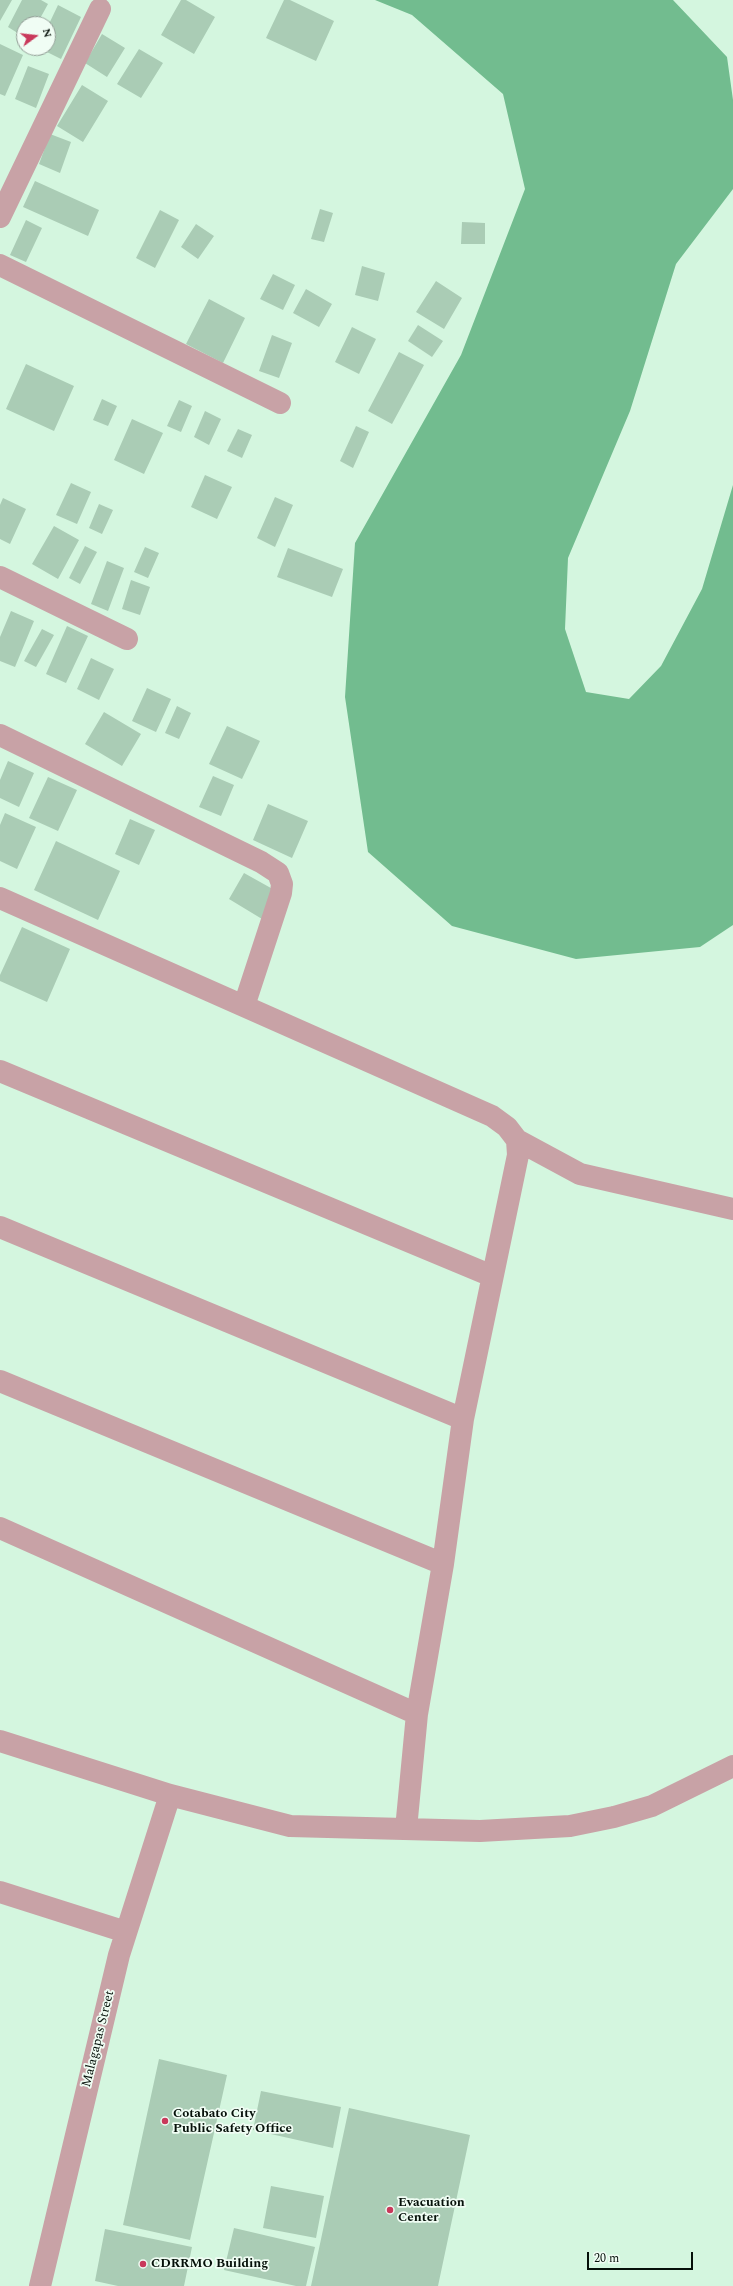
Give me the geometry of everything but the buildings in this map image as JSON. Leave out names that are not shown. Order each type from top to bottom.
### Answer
[{"type":"street","points":[[0,218],[100,9]]},
{"type":"street","points":[[0,265],[280,403]]},
{"type":"street","points":[[0,576],[127,639]]},
{"type":"street","points":[[0,735],[261,862],[278,873],[282,884],[281,893],[244,1006]]},
{"type":"street","points":[[0,898],[492,1116],[507,1128],[517,1140],[580,1174],[733,1209]]},
{"type":"street","points":[[0,1071],[492,1276]]},
{"type":"street","points":[[406,1829],[417,1714],[443,1564],[463,1419],[518,1155],[517,1140]]},
{"type":"street","points":[[0,1227],[463,1419]]},
{"type":"street","points":[[0,1381],[443,1564]]},
{"type":"street","points":[[0,1528],[417,1714]]},
{"type":"street","points":[[0,1741],[170,1795],[258,1819],[290,1826],[480,1831],[578,1824],[652,1806],[733,1766]]},
{"type":"street","name":"Malagapas Street","points":[[40,2286],[119,1955],[170,1795]]},
{"type":"street","points":[[0,1892],[126,1932]]},
{"type":"shaded area","points":[[375,0],[673,0],[727,57],[733,100],[733,189],[676,264],[630,411],[568,558],[565,629],[586,692],[629,699],[661,666],[702,589],[733,485],[733,925],[700,947],[576,959],[452,926],[368,852],[345,697],[355,543],[461,355],[525,189],[503,94],[412,15]]},
{"type":"place","name":"Cotabato City Public Safety Office","points":[[165,2121]]},
{"type":"place","name":"Evacuation Center","points":[[390,2210]]},
{"type":"place","name":"CDRRMO Building","points":[[143,2264]]}]
